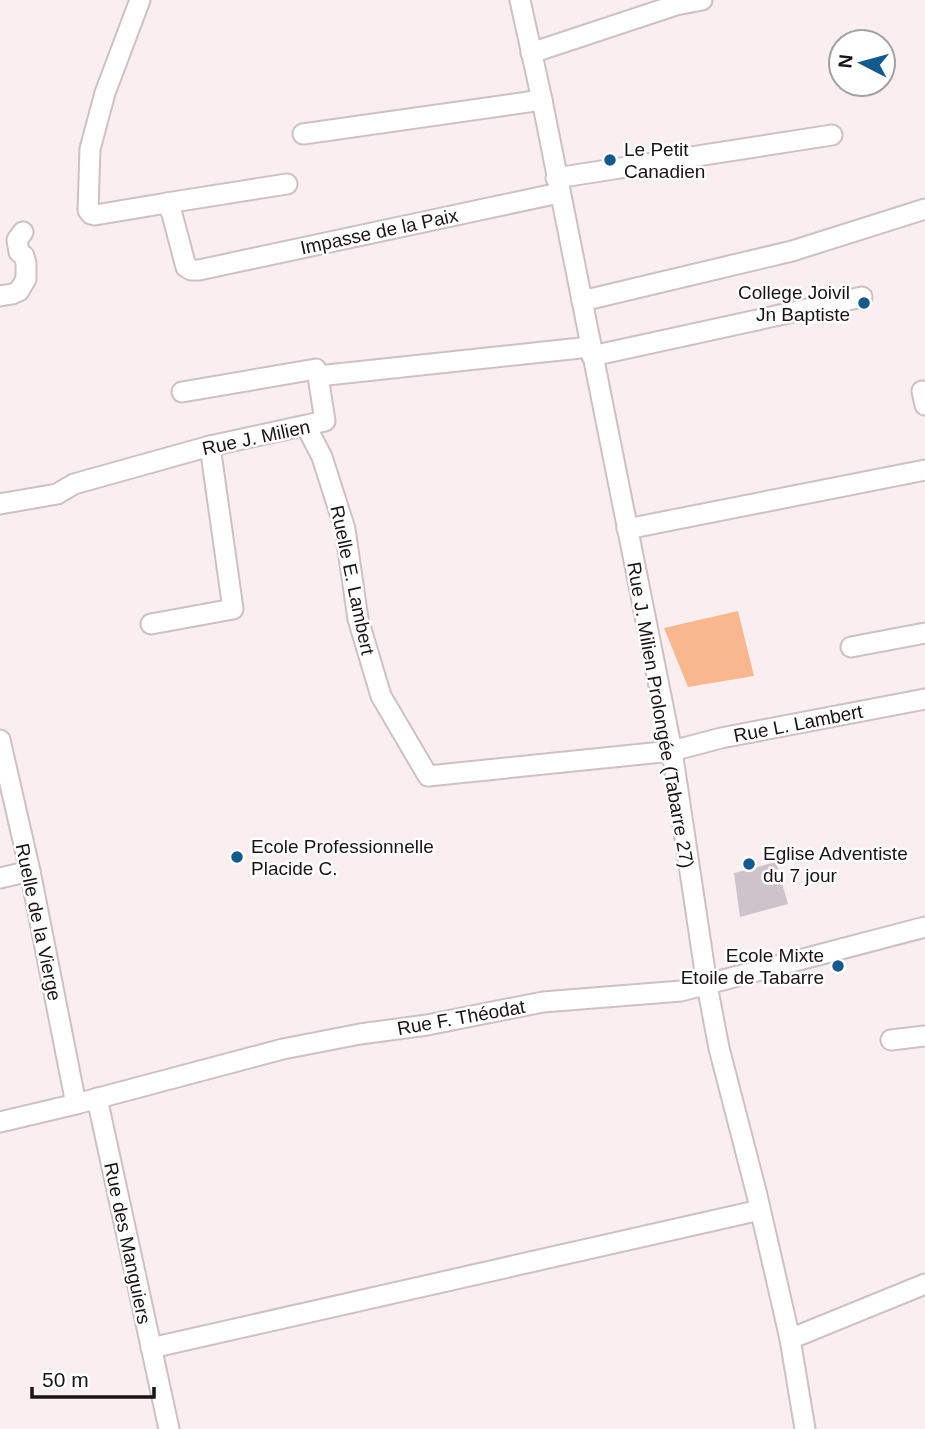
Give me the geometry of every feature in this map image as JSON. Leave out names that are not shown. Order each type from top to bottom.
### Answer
[{"type":"street","points":[[140,0],[105,93],[90,149],[88,209],[91,214],[287,184]]},
{"type":"street","name":"Rue J. Milien Prolongée (Tabarre 27)","points":[[520,0],[672,751],[719,1048],[790,1339],[799,1428]]},
{"type":"street","points":[[531,53],[676,5],[702,0]]},
{"type":"street","points":[[303,134],[541,100]]},
{"type":"street","name":"Impasse de la Paix","points":[[167,204],[186,267],[199,270],[558,186],[832,135]]},
{"type":"street","points":[[582,301],[792,251],[925,209]]},
{"type":"street","points":[[0,296],[19,291],[26,279],[26,263],[19,252],[17,240],[23,232]]},
{"type":"street","points":[[182,392],[316,369],[318,376],[591,352],[862,297]]},
{"type":"street","name":"Rue J. Milien","points":[[0,504],[57,494],[74,484],[210,446],[325,421],[318,376]]},
{"type":"street","name":"Ruelle E. Lambert","points":[[306,426],[322,457],[345,529],[358,619],[381,696],[428,776],[672,751]]},
{"type":"street","points":[[151,624],[233,609],[210,446]]},
{"type":"street","points":[[627,529],[925,470]]},
{"type":"street","points":[[851,647],[925,633]]},
{"type":"street","name":"Rue L. Lambert","points":[[672,751],[721,738],[925,699]]},
{"type":"street","name":"Ruelle de la Vierge","points":[[0,740],[30,871],[76,1104]]},
{"type":"street","points":[[0,878],[30,871]]},
{"type":"street","name":"Rue F. Théodat","points":[[0,1122],[283,1049],[543,1002],[681,991],[925,928]]},
{"type":"street","points":[[891,1040],[925,1036]]},
{"type":"street","name":"Rue des Manguiers","points":[[97,1098],[169,1429]]},
{"type":"street","points":[[151,1348],[760,1210]]},
{"type":"street","points":[[790,1339],[925,1284]]},
{"type":"shaded area","points":[[738,611],[754,676],[688,687],[664,628]]},
{"type":"building","points":[[776,862],[788,904],[740,917],[734,873]]},
{"type":"place","name":"Le Petit Canadien","points":[[610,160]]},
{"type":"place","name":"College Joivil Jn Baptiste","points":[[864,303]]},
{"type":"place","name":"Ecole Professionnelle Placide C.","points":[[237,857]]},
{"type":"place","name":"Eglise Adventiste du 7 jour","points":[[749,864]]},
{"type":"place","name":"Ecole Mixte Etoile de Tabarre","points":[[838,966]]}]
